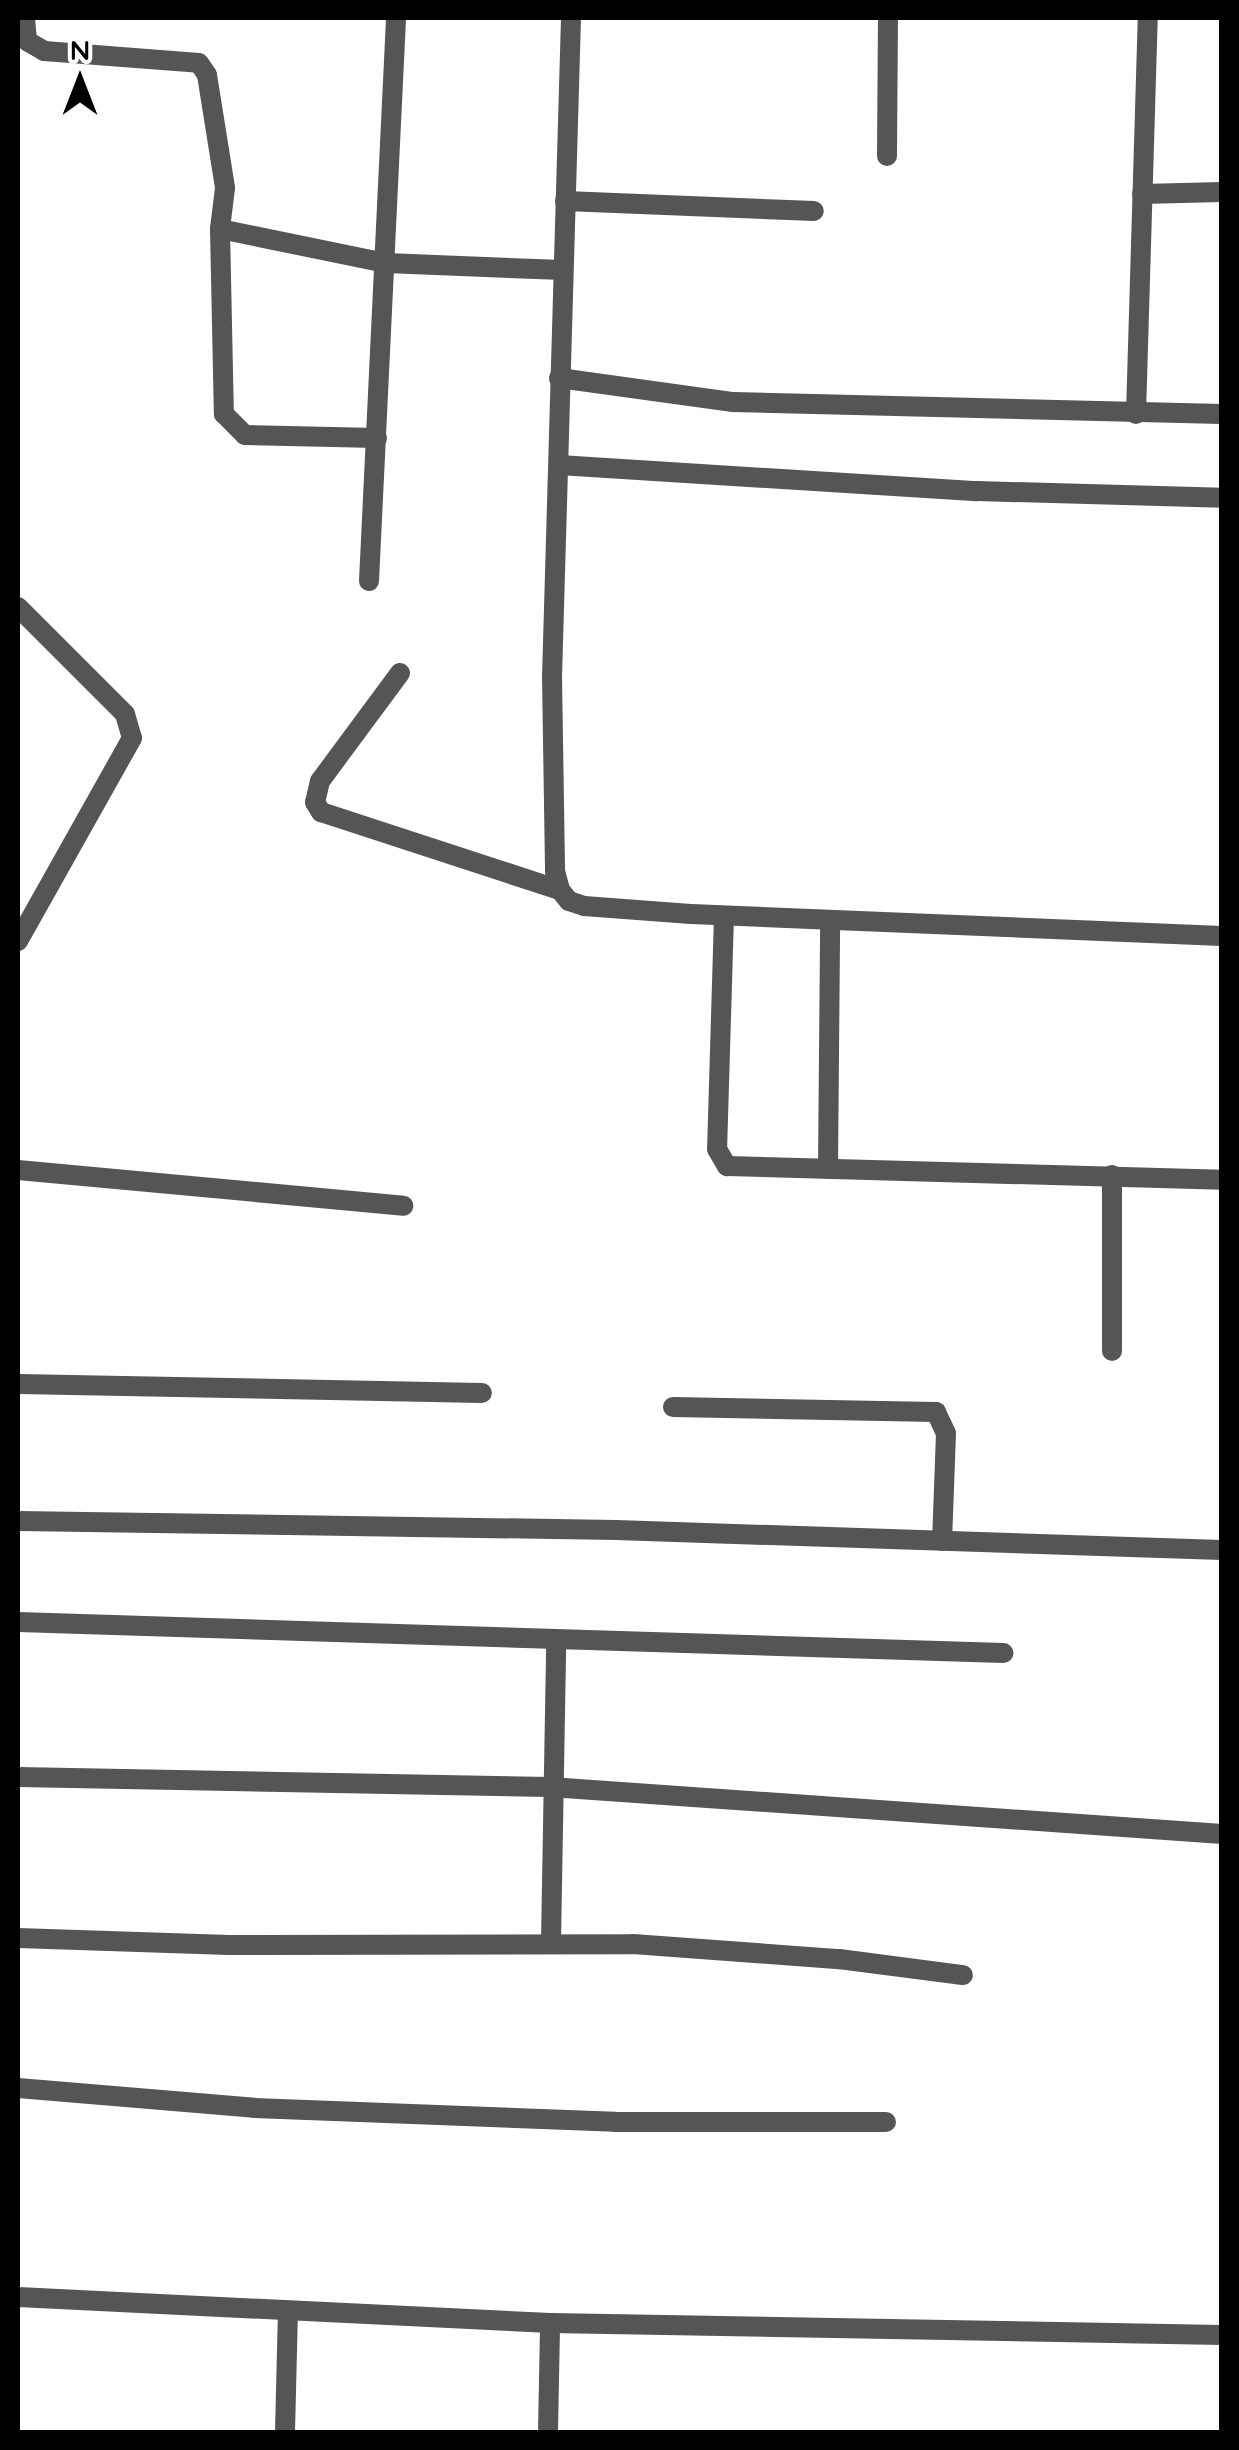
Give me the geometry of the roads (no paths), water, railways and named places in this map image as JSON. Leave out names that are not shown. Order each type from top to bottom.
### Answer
[{"type":"street","points":[[25,18],[27,41],[44,51],[199,63],[207,75],[224,188],[220,229],[224,414],[245,435],[377,438]]},
{"type":"street","points":[[368,581],[396,18]]},
{"type":"street","points":[[571,18],[552,676],[555,871],[560,890],[570,901],[584,906],[724,916],[1222,936]]},
{"type":"street","points":[[887,156],[888,18]]},
{"type":"street","points":[[1136,414],[1148,18]]},
{"type":"street","points":[[1142,194],[1222,192]]},
{"type":"street","points":[[566,200],[814,211]]},
{"type":"street","points":[[220,229],[386,262],[563,270]]},
{"type":"street","points":[[559,378],[734,402],[1222,414]]},
{"type":"street","points":[[559,465],[977,491],[1222,498]]},
{"type":"street","points":[[18,607],[125,714],[132,738],[129,750],[18,941]]},
{"type":"street","points":[[400,673],[320,782],[315,802],[321,812],[560,890]]},
{"type":"street","points":[[724,916],[720,1159],[740,1170],[1222,1180]]},
{"type":"street","points":[[828,1169],[830,921]]},
{"type":"street","points":[[18,1170],[402,1206]]},
{"type":"street","points":[[1112,1175],[1112,1351]]},
{"type":"street","points":[[18,1384],[482,1394]]},
{"type":"street","points":[[672,1408],[936,1412],[946,1433],[942,1541]]},
{"type":"street","points":[[18,1521],[616,1530],[1222,1550]]},
{"type":"street","points":[[18,1622],[556,1642],[1004,1653]]},
{"type":"street","points":[[551,1942],[550,1787],[556,1642]]},
{"type":"street","points":[[18,1777],[550,1787],[1222,1834]]},
{"type":"street","points":[[18,1938],[228,1945],[551,1942],[761,1952],[963,1975]]},
{"type":"street","points":[[18,2088],[254,2108],[614,2122],[886,2122]]},
{"type":"street","points":[[18,2297],[550,2323],[1222,2335]]},
{"type":"street","points":[[284,2432],[288,2313]]},
{"type":"street","points":[[548,2432],[550,2323]]}]
